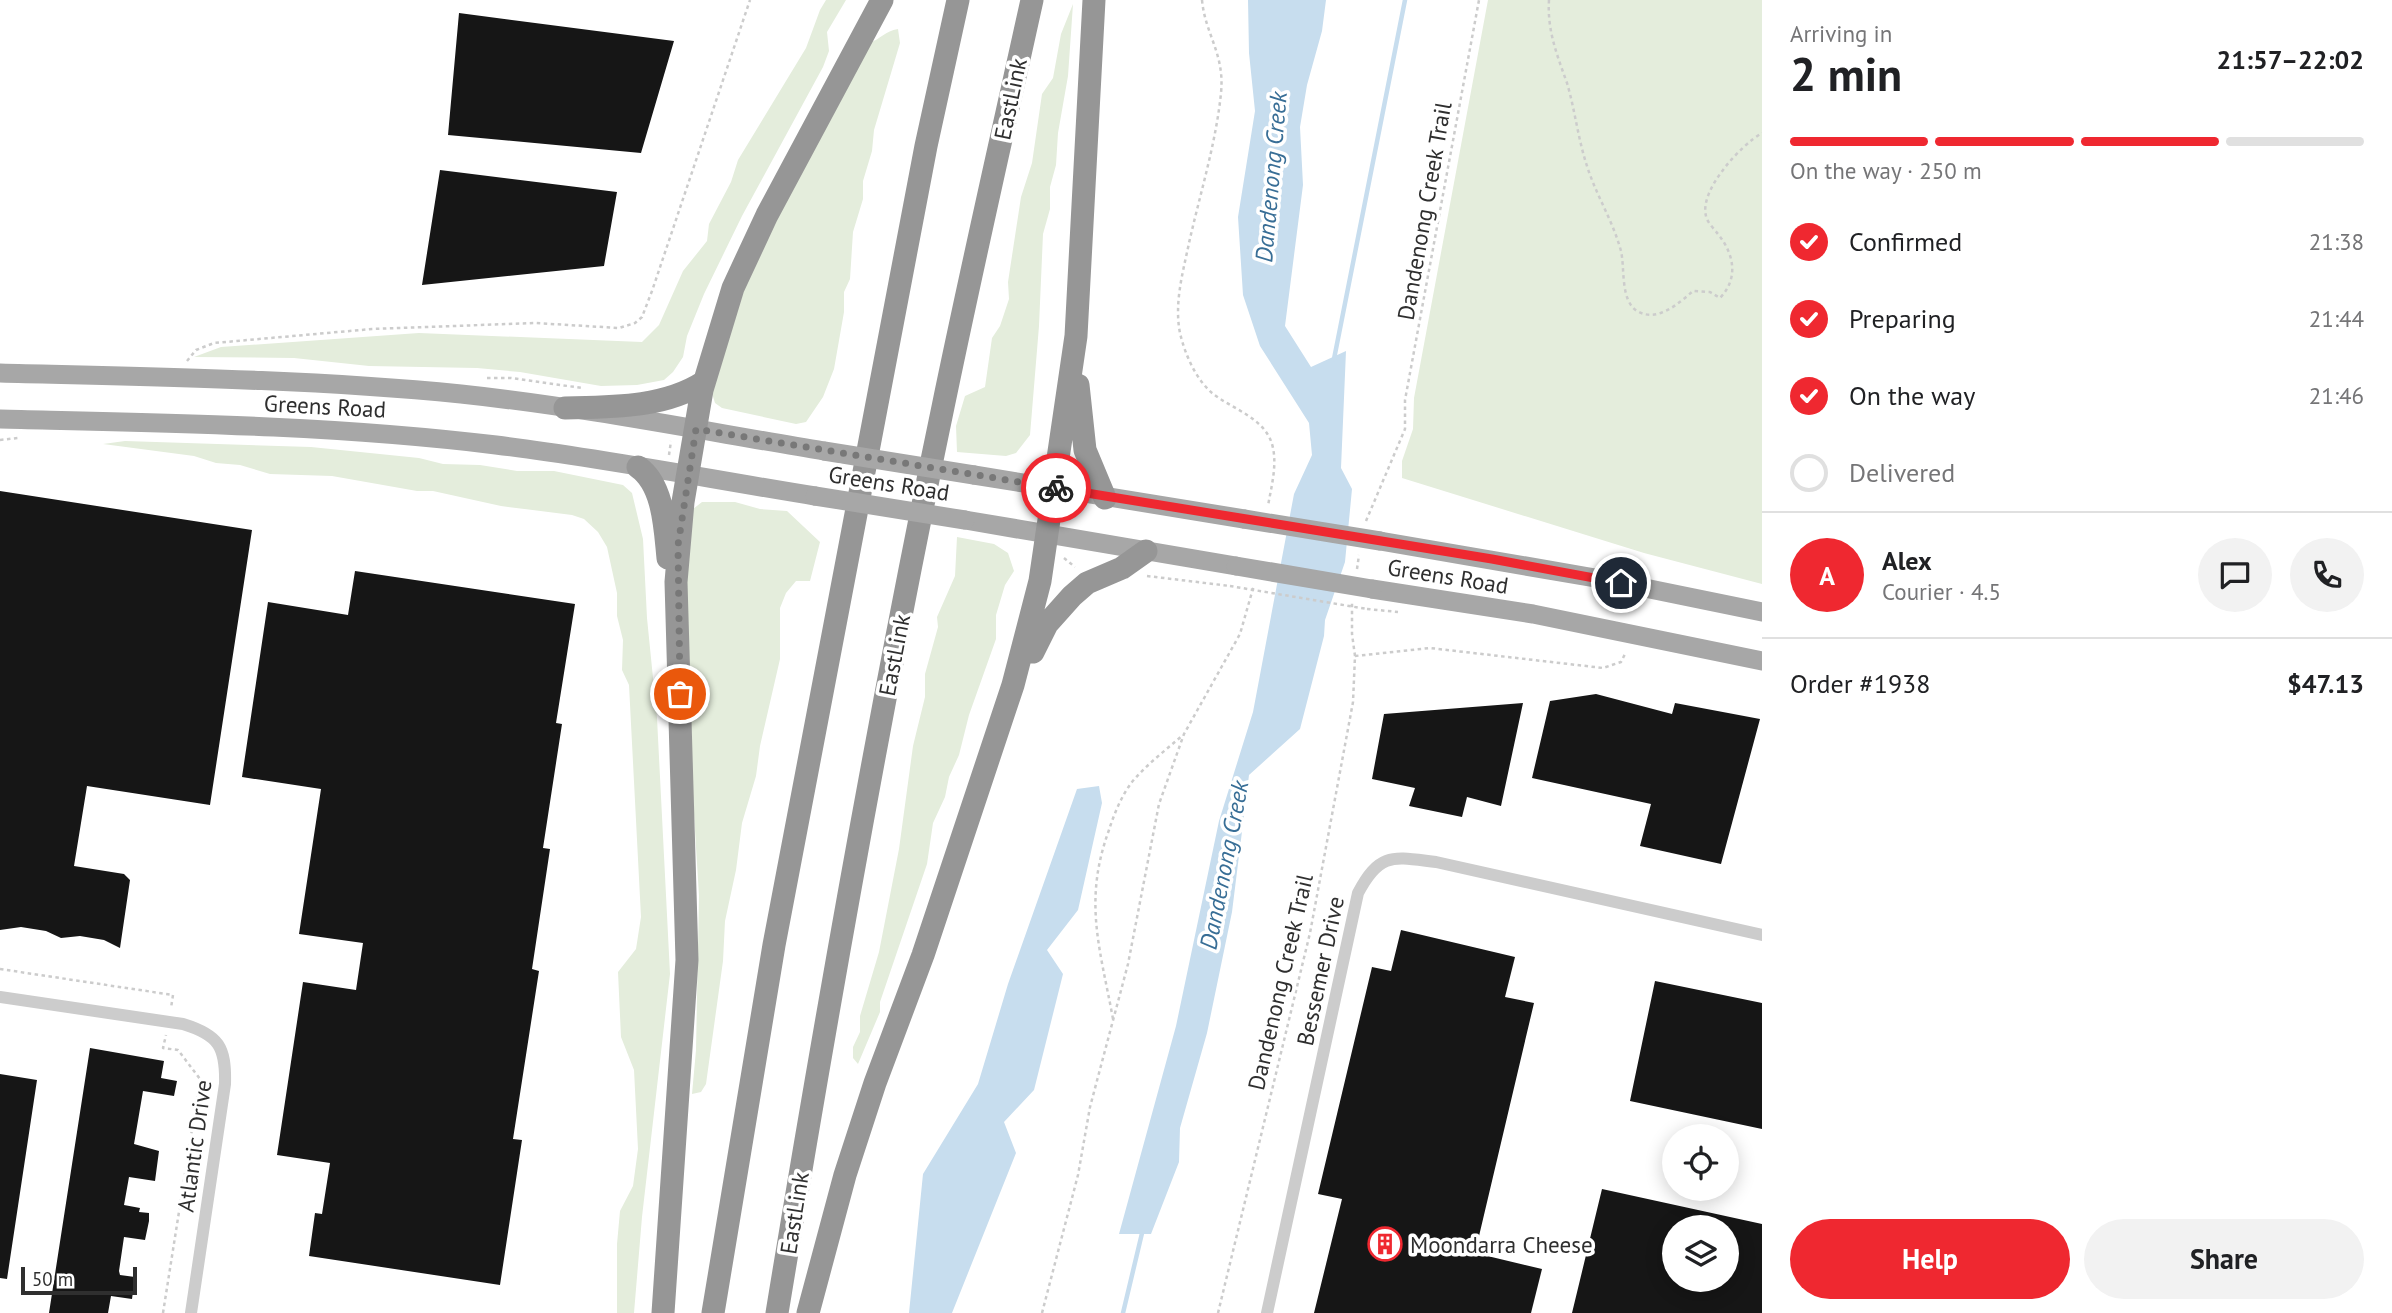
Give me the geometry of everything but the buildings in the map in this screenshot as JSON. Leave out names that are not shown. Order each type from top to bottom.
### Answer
[{"type":"highway","points":[[663,1313],[687,960],[677,621],[678,473],[696,429],[704,382],[722,316],[749,251],[882,0]]},
{"type":"highway","points":[[713,1313],[777,932],[926,146],[958,0]]},
{"type":"highway","name":"EastLink","points":[[777,1313],[838,950],[904,602],[945,394],[1032,0]]},
{"type":"highway","points":[[1094,0],[1076,336],[1078,397],[1085,450],[1105,498]]},
{"type":"highway","points":[[808,1313],[833,1215],[875,1083],[923,956],[1013,685],[1035,606],[1076,336]]},
{"type":"highway","points":[[565,408],[650,402],[687,392],[704,382]]},
{"type":"highway","points":[[638,467],[653,484],[660,508],[677,621]]},
{"type":"highway","points":[[1013,685],[1056,611],[1087,583],[1122,568],[1146,551]]},
{"type":"main road","name":"Greens Road","points":[[0,373],[368,386],[565,408],[1380,541],[1601,579],[1762,612]]},
{"type":"main road","name":"Greens Road","points":[[0,419],[339,431],[496,445],[1533,614],[1762,661]]},
{"type":"street","name":"Bessemer Drive","points":[[1268,1313],[1358,893],[1369,872],[1387,859],[1436,862],[1762,935]]},
{"type":"street","name":"Atlantic Drive","points":[[0,997],[168,1022],[203,1030],[217,1040],[223,1051],[225,1068],[191,1313]]},
{"type":"path","points":[[184,378],[189,355],[202,346],[214,343],[372,328],[535,323],[619,328],[635,323],[642,317],[652,291],[750,0]]},
{"type":"path","points":[[1202,0],[1203,14],[1219,52],[1221,93],[1183,272],[1178,313],[1180,331],[1197,375],[1211,391],[1259,423],[1268,433],[1275,464],[1266,517]]},
{"type":"path","name":"Dandenong Creek Trail","points":[[1405,429],[1405,400],[1479,0]]},
{"type":"path","points":[[1549,0],[1550,33],[1574,109],[1579,142],[1620,249],[1630,305],[1648,315],[1660,314],[1677,305],[1693,291],[1710,292],[1720,298],[1728,290],[1732,278],[1730,250],[1706,217],[1706,203],[1710,188],[1734,156],[1762,133]]},
{"type":"path","points":[[673,425],[678,473]]},
{"type":"path","points":[[0,440],[25,437]]},
{"type":"path","points":[[1042,1313],[1078,1175],[1090,1107],[1128,964],[1159,804],[1184,734],[1240,634],[1256,576]]},
{"type":"path","points":[[1230,586],[1367,609]]},
{"type":"path","name":"Dandenong Creek Trail","points":[[1218,1313],[1310,933],[1353,702],[1355,656],[1430,648],[1603,668],[1613,666],[1625,656],[1629,633]]},
{"type":"path","points":[[1114,1022],[1094,909],[1093,893],[1101,849],[1111,822],[1131,784],[1149,764],[1184,734]]},
{"type":"path","points":[[0,969],[173,995],[163,1048],[178,1050],[200,1079],[163,1313]]},
{"type":"green space","points":[[826,0],[846,0],[827,32],[829,51],[823,67],[742,216],[704,294],[687,336],[683,357],[664,380],[637,385],[601,386],[520,372],[477,368],[369,366],[294,358],[194,357],[221,347],[419,333],[642,342],[659,325],[683,271],[707,241],[709,224],[731,182],[738,160],[806,48]]},
{"type":"green space","points":[[1488,0],[1762,0],[1762,584],[1644,553],[1402,478],[1402,461],[1413,429],[1414,398]]},
{"type":"green space","points":[[1073,4],[1068,76],[1058,133],[1056,165],[1050,187],[1050,209],[1043,234],[1030,435],[1016,453],[1006,456],[957,452],[956,426],[965,396],[985,387],[992,338],[1000,326],[1009,299],[1008,282],[1021,197],[1032,163],[1042,94],[1053,78],[1061,34]]},
{"type":"green space","points":[[898,29],[900,43],[874,130],[872,151],[863,181],[863,199],[853,232],[850,279],[844,292],[844,312],[834,369],[823,397],[806,422],[796,424],[722,408],[715,403],[711,390],[720,334],[792,183],[802,172],[810,150],[856,71],[869,43]]},
{"type":"green space","points":[[125,441],[311,447],[419,458],[443,464],[480,465],[517,471],[554,471],[623,485],[632,493],[643,539],[647,618],[657,718],[670,974],[642,1217],[634,1313],[617,1313],[620,1211],[633,1186],[638,1149],[634,1070],[621,1037],[618,972],[636,949],[641,917],[629,685],[622,670],[623,640],[607,547],[598,532],[584,519],[572,515],[501,506],[433,491],[417,491],[332,476],[270,474],[194,456],[103,444]]},
{"type":"green space","points":[[702,502],[735,502],[760,509],[787,511],[820,542],[810,581],[796,581],[786,593],[780,608],[780,659],[760,746],[756,776],[742,823],[736,870],[725,921],[723,961],[706,1084],[701,1092],[692,1094],[696,1050],[699,896],[691,765],[686,565],[693,509]]},
{"type":"green space","points":[[957,537],[994,544],[1008,553],[1014,571],[1005,585],[996,615],[996,639],[969,715],[945,797],[933,823],[927,864],[880,1002],[880,1012],[858,1064],[853,1058],[853,1047],[860,1032],[860,1016],[879,952],[899,849],[913,746],[925,697],[925,674],[938,627],[937,617],[955,576]]},
{"type":"water","points":[[1248,0],[1326,0],[1322,31],[1307,85],[1300,127],[1303,185],[1285,326],[1311,367],[1346,351],[1341,468],[1352,489],[1345,562],[1325,620],[1324,636],[1300,729],[1249,775],[1232,912],[1207,1033],[1180,1128],[1179,1162],[1151,1234],[1119,1234],[1176,1026],[1219,821],[1253,712],[1294,494],[1312,455],[1309,423],[1260,346],[1243,295],[1238,217],[1255,111],[1249,53]]},
{"type":"water","points":[[1099,786],[1102,803],[1078,910],[1047,950],[1063,974],[1034,1090],[1004,1122],[1016,1153],[952,1313],[909,1313],[923,1174],[978,1084],[1008,984],[1077,789]]},
{"type":"waterway","name":"Dandenong Creek","points":[[1334,359],[1405,0]]},
{"type":"waterway","name":"Dandenong Creek","points":[[1123,1313],[1143,1229]]},
{"type":"way so far","points":[[680,694],[676,582],[678,545],[696,429],[1056,488]]},
{"type":"place","name":"Moondarra Cheese","points":[[1385,1244]]},
{"type":"route","points":[[1056,488],[1492,559],[1621,583]]}]
